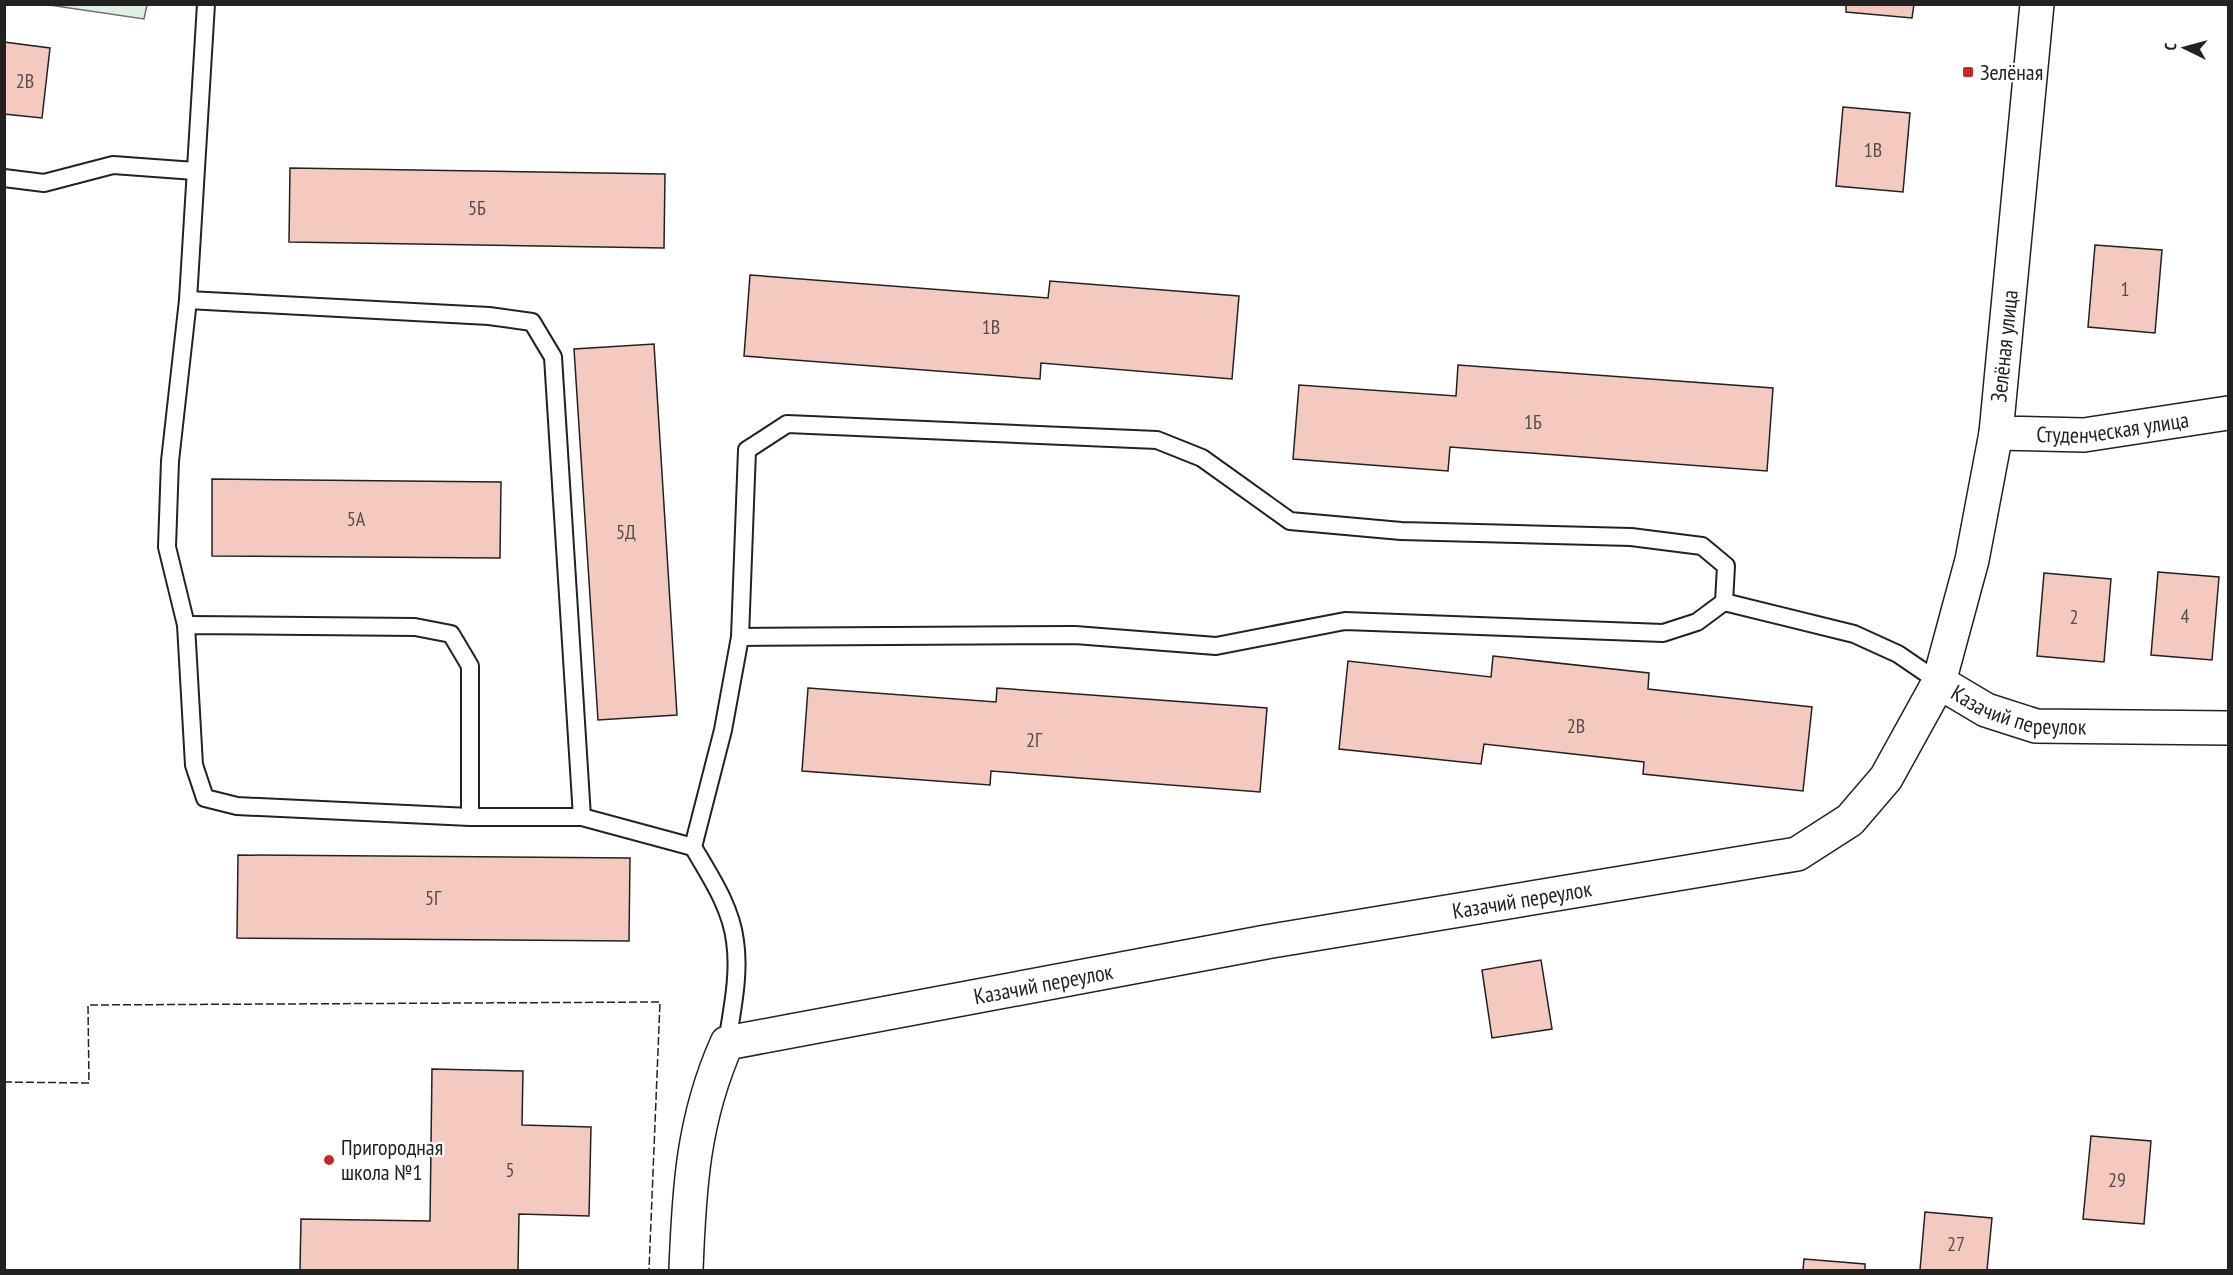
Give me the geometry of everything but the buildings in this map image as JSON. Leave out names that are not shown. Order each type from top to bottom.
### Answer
[{"type":"street","name":"Зелёная улица","points":[[1939,682],[1972,560],[1996,433],[2037,4]]},
{"type":"street","name":"Студенческая улица","points":[[1996,433],[2084,435],[2229,413]]},
{"type":"street","name":"Казачий переулок","points":[[727,1043],[1266,942],[1797,854],[1850,820],[1886,778],[1939,682],[1986,710],[2036,726],[2229,728]]},
{"type":"street","points":[[686,1270],[689,1180],[700,1117],[710,1080],[727,1043]]},
{"type":"lane","points":[[206,4],[188,300],[170,461],[167,547],[186,625],[194,765],[205,798],[237,806],[470,817],[582,817],[693,847],[721,895],[735,941],[735,994],[727,1043]]},
{"type":"lane","points":[[4,178],[44,183],[113,165],[195,171]]},
{"type":"lane","points":[[188,300],[489,316],[532,322],[553,357],[582,817]]},
{"type":"lane","points":[[693,847],[723,730],[740,637],[747,450],[788,424],[1157,440],[1202,458],[1290,521],[1401,531],[1631,537],[1702,546],[1726,566],[1724,602]]},
{"type":"lane","points":[[1724,602],[1854,634],[1898,654],[1939,682]]},
{"type":"lane","points":[[740,637],[1075,635],[1216,646],[1345,621],[1663,633],[1697,622],[1724,602]]},
{"type":"lane","points":[[186,625],[416,627],[451,634],[470,666],[470,817]]},
{"type":"green space","points":[[147,4],[144,19],[49,5]]},
{"type":"fence","points":[[4,1082],[89,1083],[88,1005],[660,1002],[649,1270]]},
{"type":"place","name":"Зелёная","points":[[1968,72]]},
{"type":"place","name":"Пригородная школа №1","points":[[329,1160]]}]
